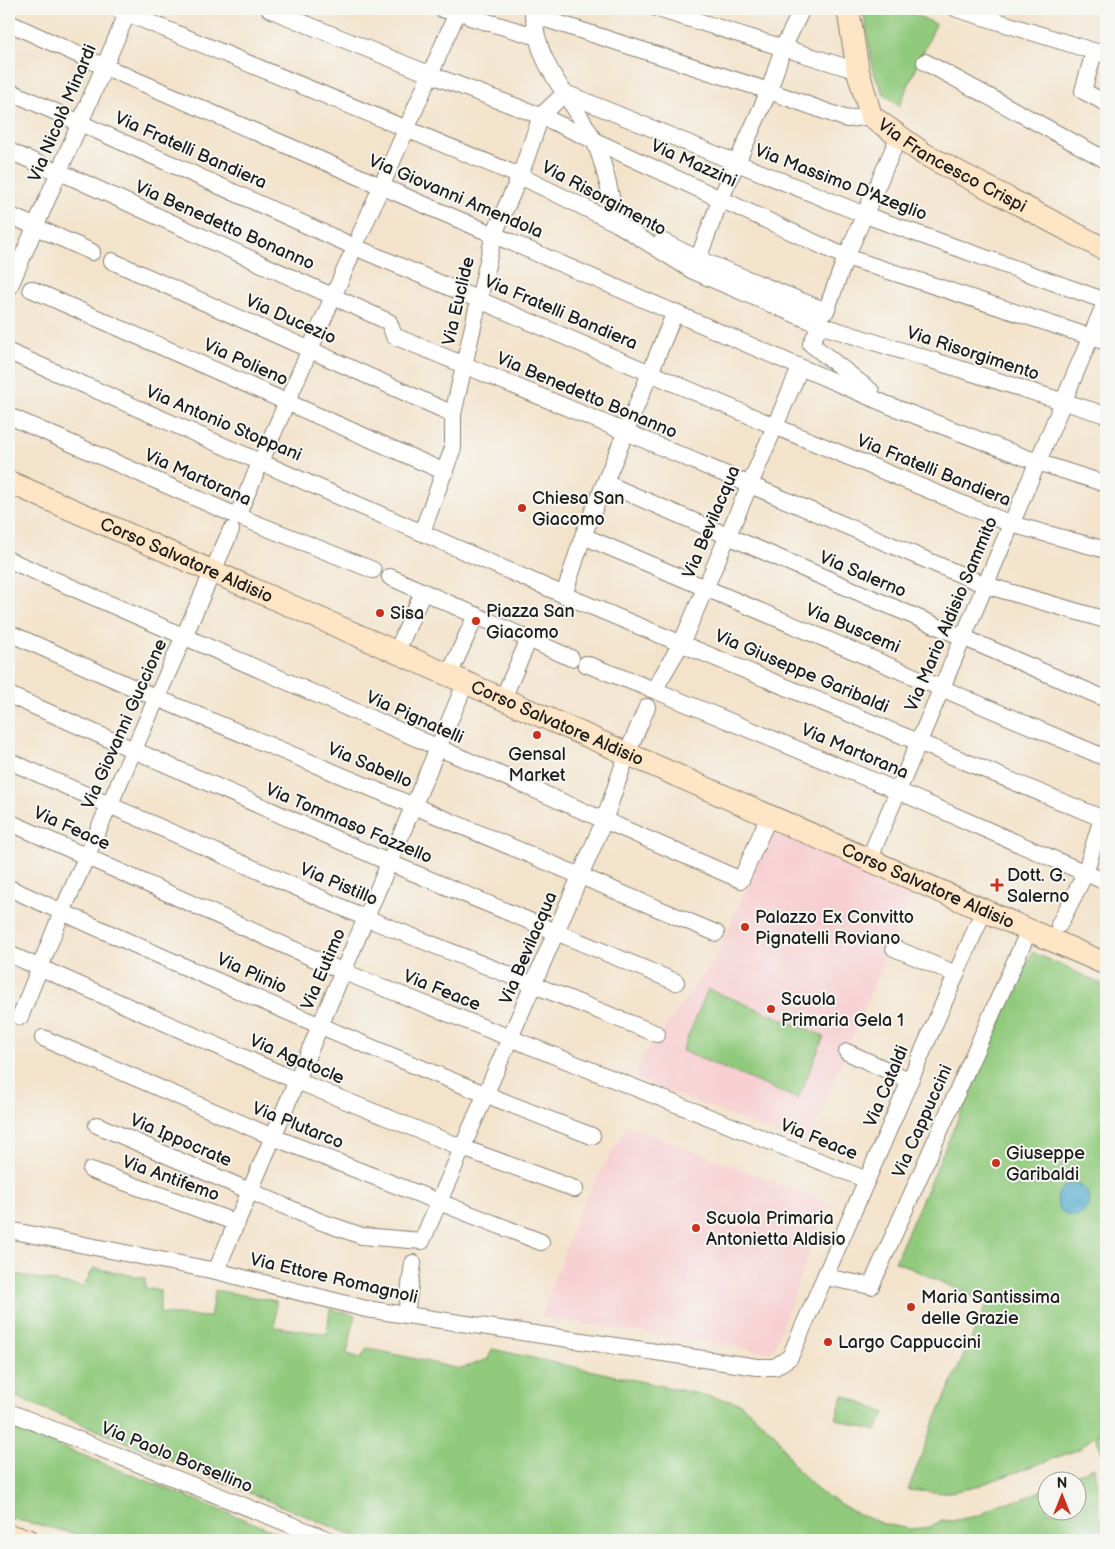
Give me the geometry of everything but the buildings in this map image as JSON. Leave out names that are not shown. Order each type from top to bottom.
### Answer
[{"type":"street","name":"Via Mazzini","points":[[269,9],[429,74],[541,116],[846,257],[1106,342]]},
{"type":"street","points":[[658,9],[858,71]]},
{"type":"street","points":[[698,259],[721,198],[769,90],[783,48],[802,9]]},
{"type":"street","name":"Via Francesco Crispi","points":[[848,9],[858,71],[871,116],[924,154],[1106,250]]},
{"type":"street","points":[[957,9],[1100,54],[1084,91],[1106,103]]},
{"type":"street","name":"Via Nicolò Minardi","points":[[10,283],[35,226],[64,174],[80,122],[125,10]]},
{"type":"street","name":"Via Risorgimento","points":[[125,10],[520,176],[618,224],[693,271],[1064,403],[1106,415]]},
{"type":"street","points":[[618,224],[594,140],[565,92],[553,78],[535,36],[533,12],[769,90],[848,119],[871,116]]},
{"type":"street","points":[[360,235],[457,13],[535,36]]},
{"type":"street","name":"Via Giovanni Amendola","points":[[9,23],[104,66],[888,405],[1037,462],[1106,484]]},
{"type":"street","points":[[924,62],[1106,160]]},
{"type":"street","name":"Via Fratelli Bandiera","points":[[9,91],[355,246],[774,426],[1011,524],[1106,550]]},
{"type":"street","name":"Via Euclide","points":[[422,532],[453,448],[453,414],[494,234],[520,176],[541,116],[565,92]]},
{"type":"street","name":"Via Massimo D'Azeglio","points":[[565,92],[865,215],[1106,301]]},
{"type":"street","points":[[823,318],[846,257],[899,136]]},
{"type":"street","name":"Via Benedetto Bonanno","points":[[9,151],[64,174],[389,322],[394,336],[986,585],[1106,620]]},
{"type":"street","points":[[9,215],[92,252]]},
{"type":"street","name":"Via Risorgimento","points":[[646,232],[698,259],[823,318]]},
{"type":"street","name":"Via Giovanni Guccione","points":[[20,1017],[62,912],[350,258]]},
{"type":"street","name":"Via Ducezio","points":[[112,261],[453,414]]},
{"type":"street","name":"Via Polieno","points":[[31,289],[445,472]]},
{"type":"street","name":"Via Mario Aldisio Sammito","points":[[870,860],[1106,301]]},
{"type":"street","points":[[564,595],[583,536],[675,312]]},
{"type":"street","name":"Via Giovanni Amendola","points":[[823,318],[811,344],[888,405]]},
{"type":"street","name":"Via Antonio Stoppani","points":[[9,352],[564,595]]},
{"type":"street","name":"Via Bevilacqua","points":[[654,690],[682,642],[800,368]]},
{"type":"street","name":"Via Martorana","points":[[9,416],[234,523],[373,570]]},
{"type":"street","name":"Corso Salvatore Aldisio","points":[[9,482],[1106,964]]},
{"type":"street","name":"Via Salerno","points":[[605,483],[1106,698]]},
{"type":"street","name":"Via Buscemi","points":[[583,536],[705,586],[1106,758]]},
{"type":"street","name":"Via Pignatelli","points":[[9,560],[741,880],[769,816]]},
{"type":"street","name":"Via Martorana","points":[[390,577],[578,661],[654,690],[898,791],[1106,882]]},
{"type":"street","points":[[396,653],[424,592]]},
{"type":"street","name":"Via Giuseppe Garibaldi","points":[[564,595],[682,642],[918,743],[1104,819]]},
{"type":"street","name":"Via Eutimo","points":[[216,1271],[438,749],[476,615]]},
{"type":"street","name":"Via Sabello","points":[[9,632],[157,698],[581,874],[716,933]]},
{"type":"street","points":[[503,698],[529,639]]},
{"type":"street","name":"Via Tommaso Fazzello","points":[[9,695],[390,863],[556,934],[676,982]]},
{"type":"street","name":"Via Bevilacqua","points":[[440,1203],[604,821],[627,754],[647,707]]},
{"type":"street","name":"Via Pistillo","points":[[9,761],[366,918],[657,1034]]},
{"type":"street","points":[[1059,925],[1085,874],[1104,819]]},
{"type":"street","name":"Via Feace","points":[[9,822],[344,972],[867,1180]]},
{"type":"street","name":"Via Plinio","points":[[9,888],[321,1026],[486,1096],[592,1136]]},
{"type":"street","name":"Via Cataldi","points":[[825,1277],[984,910]]},
{"type":"street","name":"Via Cappuccini","points":[[825,1277],[870,1286],[1029,930]]},
{"type":"street","points":[[894,948],[956,974]]},
{"type":"street","name":"Via Agatocle","points":[[9,954],[297,1082],[463,1148],[575,1189]]},
{"type":"street","name":"Via Plutarco","points":[[43,1038],[273,1137],[540,1242]]},
{"type":"street","points":[[847,1052],[910,1080]]},
{"type":"street","name":"Via Ippocrate","points":[[97,1125],[319,1221],[362,1236],[422,1241],[440,1203]]},
{"type":"street","name":"Via Antifemo","points":[[91,1170],[237,1223]]},
{"type":"street","name":"Via Ettore Romagnoli","points":[[9,1230],[216,1271],[366,1309],[742,1364],[775,1367],[790,1357],[825,1277]]},
{"type":"street","points":[[406,1316],[413,1263]]},
{"type":"street","name":"Via Paolo Borsellino","points":[[9,1412],[329,1540]]},
{"type":"street","points":[[9,1536],[28,1540]]},
{"type":"shaded area","name":"Scuola Primaria Gela 1","points":[[772,832],[912,894],[807,1146],[635,1078],[644,1055],[713,962]]},
{"type":"shaded area","name":"Scuola Primaria Antonietta Aldisio","points":[[627,1125],[828,1203],[775,1345],[769,1352],[541,1317],[579,1211]]},
{"type":"green space","points":[[863,9],[908,9],[911,13],[936,24],[899,106],[883,93],[873,71]]},
{"type":"green space","points":[[1032,952],[1106,986],[1106,1421],[1105,1426],[1096,1434],[1106,1429],[1106,1462],[1095,1435],[1080,1449],[972,1488],[944,1493],[908,1490],[933,1425],[987,1303],[895,1261]]},
{"type":"green space","points":[[708,989],[824,1036],[798,1099],[682,1051]]},
{"type":"green space","points":[[94,1268],[145,1278],[145,1288],[160,1290],[160,1314],[210,1317],[215,1290],[276,1301],[275,1327],[327,1334],[330,1309],[355,1315],[347,1354],[361,1358],[367,1348],[460,1369],[488,1359],[492,1349],[740,1403],[776,1435],[796,1469],[820,1492],[854,1512],[883,1524],[911,1529],[930,1527],[942,1520],[952,1521],[980,1515],[999,1504],[1019,1500],[1038,1492],[1038,1522],[1088,1522],[1088,1472],[1083,1472],[1094,1467],[1103,1540],[364,1540],[9,1394],[9,1273],[83,1287]]},
{"type":"green space","points":[[843,1395],[885,1413],[876,1431],[836,1419]]},
{"type":"green space","points":[[9,1426],[296,1540],[102,1540],[9,1518]]},
{"type":"water","points":[[1073,1184],[1079,1185],[1084,1189],[1088,1194],[1088,1206],[1084,1211],[1079,1215],[1073,1216],[1067,1215],[1062,1211],[1058,1206],[1057,1200],[1058,1194],[1062,1189],[1067,1185]]},
{"type":"place","name":"Chiesa San Giacomo","points":[[522,508]]},
{"type":"place","name":"Sisa","points":[[380,613]]},
{"type":"place","name":"Piazza San Giacomo","points":[[476,621]]},
{"type":"place","name":"Gensal Market","points":[[537,735]]},
{"type":"place","name":"Dott. G. Salerno","points":[[997,885]]},
{"type":"place","name":"Palazzo Ex Convitto Pignatelli Roviano","points":[[745,927]]},
{"type":"place","name":"Scuola Primaria Gela 1","points":[[771,1009]]},
{"type":"place","name":"Giuseppe Garibaldi","points":[[996,1163]]},
{"type":"place","name":"Scuola Primaria Antonietta Aldisio","points":[[696,1228]]},
{"type":"place","name":"Maria Santissima delle Grazie","points":[[911,1307]]},
{"type":"place","name":"Largo Cappuccini","points":[[828,1342]]}]
